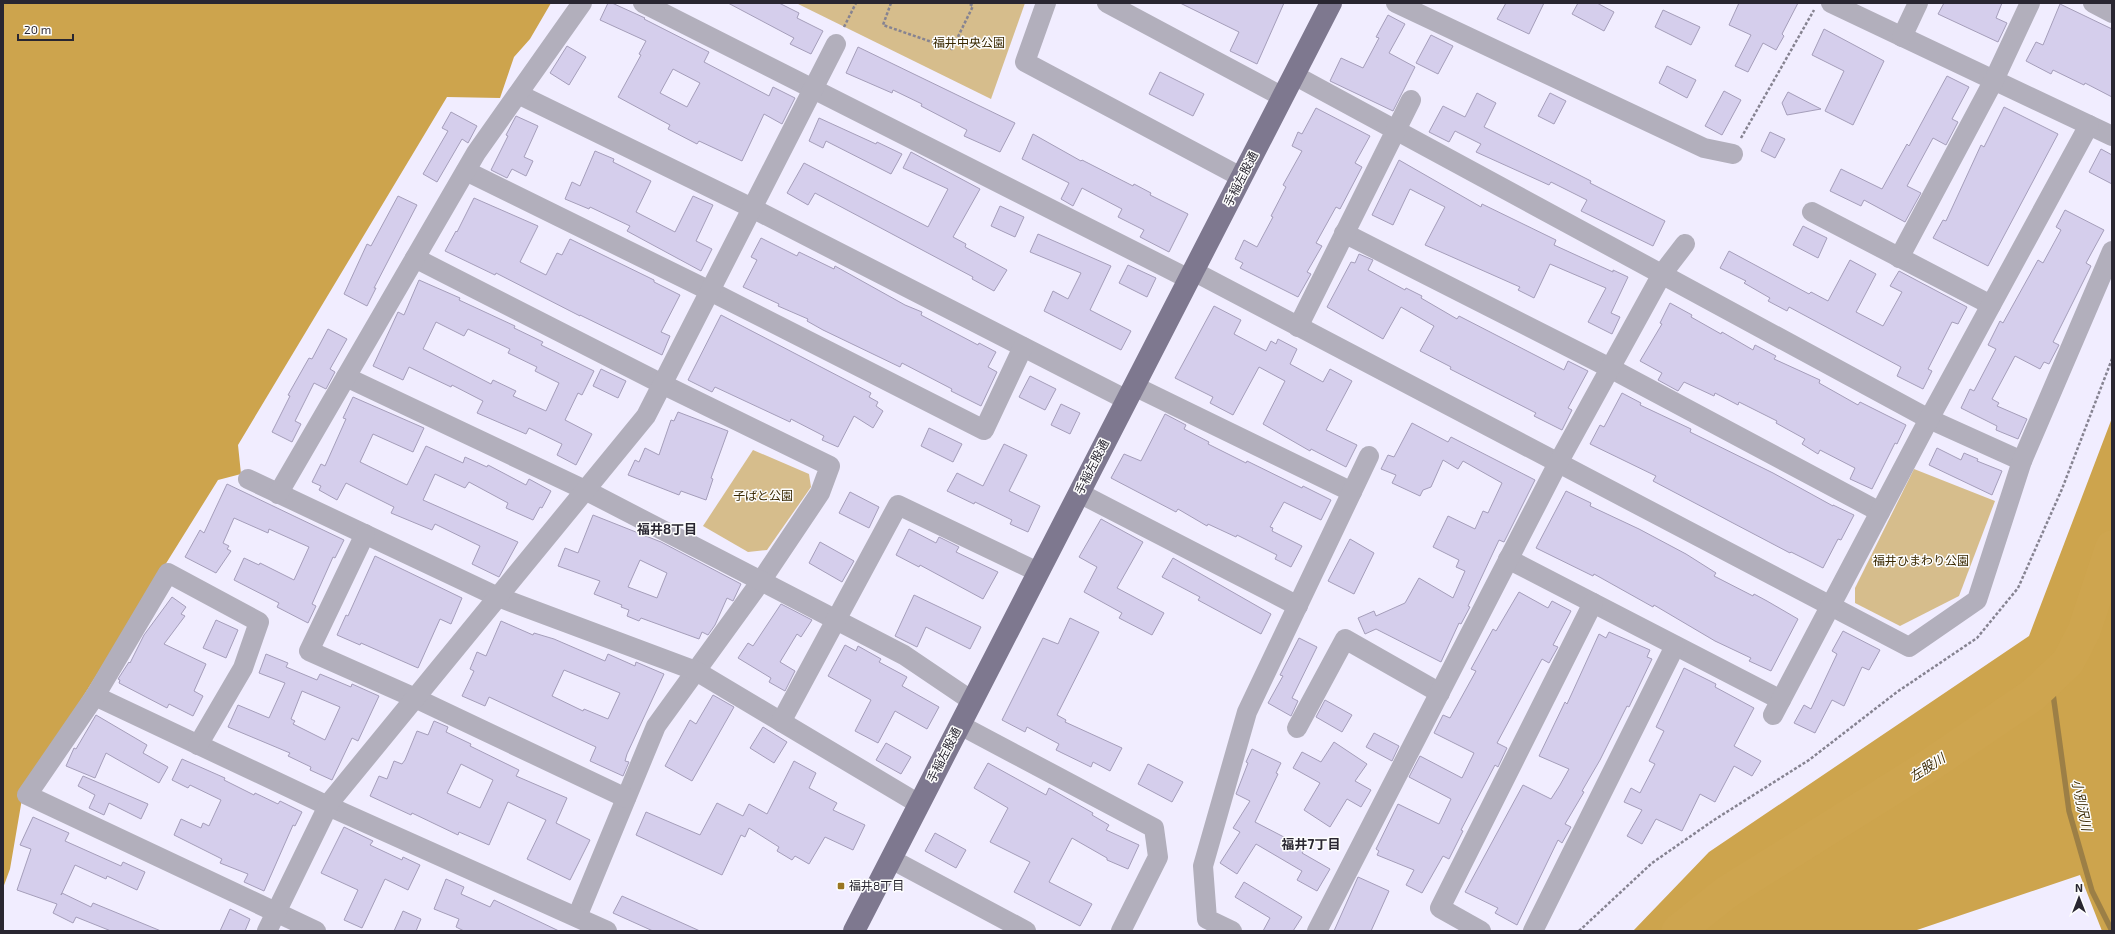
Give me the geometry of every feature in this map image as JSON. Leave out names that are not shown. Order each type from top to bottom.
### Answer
[{"type":"main road","name":"手稲左股通","points":[[854,931],[1331,3]]},
{"type":"street","points":[[278,494],[466,171],[582,3]]},
{"type":"street","points":[[643,3],[1298,327],[1909,648],[1977,600],[2022,461],[2112,251]]},
{"type":"street","points":[[1046,3],[1025,62],[1241,177]]},
{"type":"street","points":[[1107,3],[1283,97]]},
{"type":"street","points":[[1396,3],[1704,148],[1732,154]]},
{"type":"street","points":[[1831,3],[2112,136]]},
{"type":"street","points":[[1902,37],[1918,3]]},
{"type":"street","points":[[1899,258],[1994,80],[2030,3]]},
{"type":"street","points":[[2093,3],[2112,13]]},
{"type":"street","points":[[267,931],[328,806],[646,416],[836,44]]},
{"type":"street","points":[[1294,75],[1929,419],[2022,461]]},
{"type":"street","points":[[518,94],[752,208],[1024,347],[1352,492]]},
{"type":"street","points":[[1298,327],[1411,100]]},
{"type":"street","points":[[1508,559],[1675,646],[1777,708],[1929,419],[2089,125]]},
{"type":"street","points":[[466,171],[710,291],[984,430],[1024,347]]},
{"type":"street","points":[[1812,212],[1991,305]]},
{"type":"street","points":[[1344,233],[1610,368],[1880,512]]},
{"type":"street","points":[[1317,931],[1558,464],[1662,274],[1685,244]]},
{"type":"street","points":[[415,258],[662,384],[830,466],[820,493],[761,581],[656,726],[626,798],[584,924]]},
{"type":"street","points":[[346,377],[585,490],[835,619],[904,655],[972,701]]},
{"type":"street","points":[[1232,931],[1207,919],[1203,866],[1248,712],[1369,456]]},
{"type":"street","points":[[248,479],[498,597],[696,671],[919,804]]},
{"type":"street","points":[[1079,493],[1298,606]]},
{"type":"street","points":[[781,722],[835,619],[898,505],[1038,572]]},
{"type":"street","points":[[365,534],[309,651],[415,698],[626,798]]},
{"type":"street","points":[[198,745],[244,668],[259,622],[168,574],[95,696],[27,795],[316,931]]},
{"type":"street","points":[[1481,931],[1462,926],[1440,908],[1593,603]]},
{"type":"street","points":[[1297,728],[1345,638],[1440,693]]},
{"type":"street","points":[[1533,931],[1675,646]]},
{"type":"street","points":[[95,696],[328,806],[584,924],[607,931]]},
{"type":"street","points":[[960,725],[1154,828],[1158,857],[1121,931]]},
{"type":"street","points":[[891,859],[1026,931]]},
{"type":"path","points":[[836,44],[856,3]]},
{"type":"path","points":[[891,3],[883,25],[952,49],[973,6],[968,3]]},
{"type":"path","points":[[1732,154],[1818,3]]},
{"type":"path","points":[[1579,931],[1652,863],[1714,820],[1809,760],[1897,692],[1977,638],[2018,588],[2062,489],[2112,359]]},
{"type":"green space","name":"福井中央公園","points":[[796,3],[1025,3],[991,99]]},
{"type":"green space","name":"子ばと公園","points":[[753,450],[809,474],[811,487],[767,550],[748,552],[703,526]]},
{"type":"green space","name":"福井ひまわり公園","points":[[1914,469],[1995,501],[1959,596],[1900,626],[1855,603],[1855,588]]},
{"type":"shaded area","points":[[3,3],[551,3],[530,39],[514,57],[500,98],[447,97],[238,445],[241,474],[218,480],[23,793],[10,869],[3,888]]},
{"type":"shaded area","points":[[2112,418],[2112,931],[2102,931],[2080,875],[1914,931],[1633,931],[1709,852],[2029,636]]},
{"type":"building","points":[[608,3],[612,3],[645,18],[644,19],[709,52],[704,62],[769,96],[773,87],[795,98],[782,124],[764,114],[742,161],[699,141],[697,144],[668,129],[670,125],[618,97],[641,55],[639,54],[646,41],[600,20]],"holes":[[[673,69],[700,83],[687,107],[660,93]]]},
{"type":"building","points":[[728,3],[779,3],[799,13],[797,18],[823,31],[811,54],[790,44],[794,38]]},
{"type":"building","points":[[1180,3],[1284,3],[1257,64],[1230,51],[1239,32]]},
{"type":"building","points":[[1506,3],[1544,3],[1529,34],[1497,19]]},
{"type":"building","points":[[1578,3],[1597,3],[1614,12],[1604,31],[1572,14]]},
{"type":"building","points":[[1739,3],[1798,3],[1782,34],[1784,36],[1776,50],[1763,43],[1748,72],[1735,66],[1751,35],[1729,25]]},
{"type":"building","points":[[1944,3],[2002,3],[1996,18],[2007,23],[1998,42],[1938,14]]},
{"type":"building","points":[[2060,4],[2112,29],[2112,97],[2085,83],[2084,85],[2053,70],[2051,74],[2026,61],[2036,42],[2043,45]]},
{"type":"building","points":[[1663,10],[1700,27],[1691,45],[1655,27]]},
{"type":"building","points":[[1388,15],[1405,24],[1389,53],[1415,67],[1393,111],[1330,81],[1341,58],[1363,68],[1379,38],[1376,37]]},
{"type":"building","points":[[1824,29],[1884,61],[1853,125],[1825,111],[1844,71],[1812,55]]},
{"type":"building","points":[[1431,35],[1453,46],[1438,74],[1416,63]]},
{"type":"building","points":[[567,46],[586,57],[569,85],[550,73]]},
{"type":"building","points":[[858,47],[1015,123],[1000,152],[964,136],[967,130],[921,106],[922,104],[893,90],[892,93],[846,73]]},
{"type":"building","points":[[1667,66],[1696,80],[1687,98],[1659,83]]},
{"type":"building","points":[[1160,72],[1204,94],[1193,116],[1149,94]]},
{"type":"building","points":[[1947,76],[1969,87],[1952,119],[1958,122],[1946,145],[1933,138],[1907,186],[1921,193],[1905,222],[1864,200],[1861,206],[1830,191],[1841,169],[1882,189],[1907,144],[1909,146]]},
{"type":"building","points":[[1724,91],[1741,100],[1722,135],[1705,126]]},
{"type":"building","points":[[1788,92],[1821,109],[1787,115],[1782,103]]},
{"type":"building","points":[[1477,93],[1496,103],[1484,127],[1591,181],[1590,183],[1665,221],[1653,246],[1581,211],[1587,200],[1551,182],[1549,185],[1476,152],[1481,144],[1455,131],[1449,142],[1429,132],[1443,106],[1465,117]]},
{"type":"building","points":[[1550,93],[1566,101],[1554,124],[1538,116]]},
{"type":"building","points":[[2004,107],[2058,134],[1988,266],[1933,238],[1943,220],[1946,221],[1981,145],[1984,147]]},
{"type":"building","points":[[1316,108],[1370,136],[1355,163],[1362,167],[1340,209],[1336,207],[1316,243],[1322,246],[1307,272],[1311,274],[1298,297],[1240,268],[1243,263],[1235,259],[1244,240],[1257,247],[1273,217],[1271,216],[1286,187],[1283,185],[1302,151],[1292,146],[1298,132],[1302,134]]},
{"type":"building","points":[[451,112],[477,126],[468,143],[462,139],[437,182],[423,174],[448,131],[442,128]]},
{"type":"building","points":[[516,116],[538,126],[524,157],[533,161],[526,176],[512,169],[507,178],[491,170]]},
{"type":"building","points":[[819,118],[902,154],[891,174],[826,141],[823,148],[809,141]]},
{"type":"building","points":[[1770,132],[1785,139],[1775,158],[1761,151]]},
{"type":"building","points":[[1033,134],[1081,161],[1082,160],[1133,186],[1134,184],[1151,193],[1150,195],[1188,214],[1169,252],[1140,237],[1144,230],[1118,217],[1122,209],[1082,188],[1073,206],[1061,199],[1069,183],[1022,159]]},
{"type":"building","points":[[2101,149],[2112,155],[2112,184],[2089,172]]},
{"type":"building","points":[[595,151],[614,159],[613,162],[651,181],[636,212],[675,232],[693,196],[713,205],[696,241],[712,249],[701,271],[627,231],[630,226],[590,207],[589,209],[565,199],[572,182],[580,186]]},
{"type":"building","points":[[911,152],[980,189],[953,237],[966,244],[965,247],[1007,270],[994,291],[972,279],[973,277],[815,193],[808,205],[787,193],[804,163],[928,227],[948,189],[903,168]]},
{"type":"building","points":[[1399,160],[1481,207],[1482,204],[1556,240],[1554,245],[1613,272],[1613,270],[1628,277],[1611,313],[1620,317],[1612,334],[1588,322],[1606,288],[1550,264],[1534,298],[1518,290],[1520,287],[1425,245],[1445,207],[1410,189],[1393,225],[1372,215]]},
{"type":"building","points":[[398,196],[417,205],[374,288],[376,288],[367,306],[344,294],[367,244],[371,246]]},
{"type":"building","points":[[474,198],[538,226],[520,262],[546,275],[557,253],[562,255],[570,239],[654,280],[654,282],[680,295],[661,332],[670,336],[662,355],[580,316],[496,273],[495,275],[445,251],[456,231],[457,232]]},
{"type":"building","points":[[1000,206],[1024,217],[1015,237],[991,226]]},
{"type":"building","points":[[2065,210],[2104,230],[2086,263],[2091,266],[2053,342],[2059,345],[2049,364],[2044,362],[2040,369],[2015,356],[1992,399],[1999,403],[1997,406],[2027,419],[2018,439],[1996,430],[1997,426],[1961,408],[1970,389],[1974,391],[1996,349],[1988,345],[2000,321],[2003,323],[2038,260],[2043,263],[2061,230],[2056,227]]},
{"type":"building","points":[[1803,226],[1827,238],[1818,258],[1793,245]]},
{"type":"building","points":[[1038,234],[1111,266],[1090,310],[1131,331],[1121,350],[1044,311],[1053,291],[1068,299],[1081,273],[1030,252]]},
{"type":"building","points":[[761,238],[797,256],[799,252],[834,269],[835,266],[905,305],[922,312],[921,315],[978,345],[979,343],[996,352],[988,367],[997,372],[981,406],[902,363],[900,367],[823,330],[807,321],[808,319],[778,306],[779,304],[743,287],[757,260],[751,257]]},
{"type":"building","points":[[1729,251],[1809,294],[1811,292],[1828,301],[1850,260],[1876,274],[1856,312],[1883,326],[1902,292],[1890,286],[1899,271],[1967,307],[1958,324],[1952,322],[1928,369],[1932,371],[1923,389],[1897,376],[1901,367],[1789,307],[1787,311],[1768,301],[1770,298],[1744,283],[1746,281],[1720,268]]},
{"type":"building","points":[[1359,254],[1373,260],[1368,270],[1405,290],[1406,288],[1422,296],[1421,298],[1457,319],[1459,316],[1564,370],[1568,361],[1588,371],[1568,408],[1572,410],[1562,430],[1534,416],[1536,413],[1450,369],[1451,367],[1420,351],[1434,326],[1401,307],[1383,339],[1327,307],[1351,262],[1355,263]]},
{"type":"building","points":[[1128,265],[1156,278],[1147,297],[1119,283]]},
{"type":"building","points":[[419,280],[460,298],[459,300],[515,326],[514,328],[543,342],[541,345],[594,371],[582,395],[578,393],[565,420],[592,434],[576,465],[557,455],[562,444],[529,428],[526,434],[477,413],[483,401],[452,385],[451,387],[409,367],[403,380],[373,366],[398,312],[404,315]],"holes":[[[436,322],[464,336],[468,329],[510,349],[508,353],[537,367],[535,371],[559,383],[546,411],[513,396],[516,391],[493,380],[491,384],[423,349]]]},
{"type":"building","points":[[1670,303],[1721,334],[1722,332],[1753,350],[1755,345],[1776,356],[1774,359],[1820,380],[1819,383],[1858,405],[1860,402],[1906,425],[1897,444],[1895,443],[1872,489],[1850,479],[1855,468],[1820,450],[1818,454],[1802,444],[1805,439],[1776,423],[1777,421],[1739,402],[1738,405],[1715,393],[1714,396],[1684,382],[1678,391],[1658,380],[1662,373],[1640,361],[1662,324],[1660,323]]},
{"type":"building","points":[[1214,306],[1241,320],[1234,334],[1266,351],[1271,341],[1276,344],[1278,339],[1297,349],[1290,364],[1323,382],[1330,369],[1352,381],[1326,430],[1357,445],[1346,467],[1311,449],[1310,451],[1263,424],[1285,381],[1259,367],[1233,415],[1210,403],[1213,397],[1175,378]]},
{"type":"building","points":[[721,315],[871,393],[869,397],[878,402],[876,406],[883,411],[873,428],[854,416],[838,447],[822,440],[824,436],[791,419],[790,422],[715,387],[712,392],[688,380]]},
{"type":"building","points":[[328,329],[347,339],[330,369],[335,372],[326,389],[314,383],[295,421],[301,424],[292,442],[272,432],[290,396],[288,395],[309,358],[312,359]]},
{"type":"building","points":[[601,369],[626,381],[618,398],[593,386]]},
{"type":"building","points":[[1030,376],[1056,389],[1045,410],[1019,397]]},
{"type":"building","points":[[1622,393],[1641,403],[1640,405],[1691,429],[1690,432],[1773,473],[1833,506],[1854,515],[1841,540],[1838,539],[1823,568],[1791,552],[1790,553],[1653,481],[1656,476],[1590,444],[1600,425],[1604,427]]},
{"type":"building","points":[[353,397],[424,428],[413,452],[373,434],[360,462],[407,485],[426,446],[463,463],[465,457],[487,467],[488,465],[526,485],[529,479],[551,491],[542,508],[540,507],[533,520],[506,508],[508,503],[469,482],[465,488],[435,474],[423,500],[518,542],[499,577],[472,564],[480,546],[435,524],[432,530],[391,513],[394,507],[346,483],[337,500],[319,490],[321,486],[312,482],[321,464],[325,466],[346,419],[343,418]]},
{"type":"building","points":[[1061,404],[1080,413],[1070,434],[1051,425]]},
{"type":"building","points":[[678,412],[728,431],[711,478],[713,479],[706,500],[681,491],[679,495],[628,475],[635,460],[639,462],[645,448],[659,455],[671,420],[674,421]]},
{"type":"building","points":[[1165,414],[1186,425],[1184,429],[1209,442],[1208,444],[1246,463],[1247,461],[1302,488],[1303,486],[1331,500],[1321,520],[1284,502],[1270,527],[1273,528],[1272,531],[1302,546],[1291,567],[1275,559],[1277,555],[1237,535],[1236,537],[1208,524],[1207,526],[1178,509],[1176,512],[1111,478],[1124,454],[1141,461]]},
{"type":"building","points":[[1412,423],[1448,442],[1451,437],[1535,480],[1504,542],[1499,540],[1468,606],[1470,607],[1461,624],[1459,623],[1441,662],[1376,629],[1365,634],[1358,618],[1374,611],[1376,616],[1405,603],[1419,578],[1453,598],[1465,571],[1456,567],[1459,560],[1433,547],[1448,516],[1475,529],[1483,511],[1488,513],[1502,483],[1463,461],[1458,469],[1443,460],[1431,487],[1423,490],[1420,496],[1392,483],[1396,475],[1381,469],[1388,455],[1394,457]]},
{"type":"building","points":[[929,428],[962,444],[953,462],[921,446]]},
{"type":"building","points":[[1004,444],[1027,455],[1009,491],[1040,506],[1028,532],[1010,524],[1012,520],[975,502],[974,504],[947,491],[957,473],[983,486]]},
{"type":"building","points":[[1937,448],[1961,460],[1964,453],[1978,459],[1977,461],[2002,471],[1992,495],[1929,465]]},
{"type":"building","points":[[227,484],[344,540],[335,558],[333,557],[312,604],[316,606],[308,623],[277,607],[279,603],[234,580],[244,558],[259,565],[260,563],[294,580],[309,547],[269,529],[268,533],[234,518],[223,543],[229,546],[227,549],[231,551],[216,573],[185,557],[200,530],[204,533]]},
{"type":"building","points":[[1566,491],[1591,503],[1590,506],[1639,529],[1686,554],[1716,573],[1714,576],[1753,596],[1754,594],[1798,619],[1771,671],[1749,661],[1751,658],[1715,641],[1654,605],[1653,607],[1594,574],[1593,576],[1536,548]]},
{"type":"building","points":[[850,492],[879,507],[869,528],[839,513]]},
{"type":"building","points":[[593,515],[661,542],[741,584],[733,601],[727,598],[715,625],[708,635],[702,632],[699,639],[641,618],[639,621],[627,616],[629,610],[621,607],[622,605],[594,594],[600,581],[558,566],[565,548],[578,553]],"holes":[[[640,560],[667,573],[657,598],[628,587]]]},
{"type":"building","points":[[1101,519],[1143,542],[1117,588],[1164,613],[1152,635],[1119,618],[1122,613],[1084,592],[1097,567],[1079,557]]},
{"type":"building","points":[[909,529],[936,543],[939,537],[959,547],[956,552],[998,572],[983,599],[920,565],[919,567],[896,555]]},
{"type":"building","points":[[1350,539],[1374,553],[1354,594],[1328,581]]},
{"type":"building","points":[[820,542],[854,561],[842,582],[809,563]]},
{"type":"building","points":[[375,556],[462,598],[451,624],[440,619],[418,668],[361,643],[360,645],[337,635],[346,615],[348,616]]},
{"type":"building","points":[[1173,558],[1271,614],[1261,634],[1198,600],[1200,597],[1162,577]]},
{"type":"building","points":[[1519,592],[1548,608],[1552,601],[1571,611],[1553,645],[1558,647],[1549,663],[1542,659],[1497,743],[1507,748],[1498,767],[1495,765],[1461,830],[1463,831],[1449,859],[1443,856],[1422,893],[1406,885],[1414,870],[1377,855],[1379,851],[1376,849],[1398,804],[1439,824],[1451,799],[1409,777],[1420,756],[1462,778],[1474,753],[1434,733],[1443,715],[1450,718],[1476,671],[1471,669],[1493,629],[1496,631]]},
{"type":"building","points":[[914,595],[981,627],[970,649],[926,627],[917,647],[895,636]]},
{"type":"building","points":[[172,597],[186,607],[181,614],[185,616],[164,644],[206,664],[194,691],[203,696],[193,716],[169,704],[167,708],[119,683],[120,680],[118,679],[129,662],[130,663],[144,635]]},
{"type":"building","points":[[781,604],[812,620],[801,637],[797,634],[780,662],[795,671],[785,691],[769,682],[771,678],[738,658],[748,643],[753,646]]},
{"type":"building","points":[[1070,618],[1099,632],[1057,715],[1066,720],[1065,722],[1122,748],[1110,771],[1093,762],[1091,767],[1056,750],[1059,744],[1027,727],[1025,732],[1002,720],[1043,638],[1058,644]]},
{"type":"building","points":[[216,620],[238,630],[226,658],[203,648]]},
{"type":"building","points":[[501,621],[533,635],[534,633],[554,639],[605,661],[608,654],[635,666],[636,662],[664,674],[627,754],[625,761],[629,762],[623,776],[590,761],[596,747],[489,697],[485,706],[462,696],[474,671],[470,669],[477,652],[486,656]],"holes":[[[564,670],[620,693],[608,719],[584,709],[583,711],[552,696]]]},
{"type":"building","points":[[1843,631],[1880,650],[1869,670],[1862,667],[1844,706],[1832,700],[1815,733],[1794,723],[1804,705],[1811,709],[1837,654],[1832,651]]},
{"type":"building","points":[[1609,632],[1650,650],[1647,657],[1652,659],[1629,707],[1627,706],[1600,760],[1582,791],[1584,792],[1565,824],[1571,827],[1562,843],[1558,840],[1517,925],[1495,913],[1498,908],[1465,892],[1523,785],[1551,799],[1569,769],[1539,756],[1565,702],[1567,704],[1599,634],[1606,638]]},
{"type":"building","points":[[1299,638],[1317,647],[1292,698],[1298,701],[1291,716],[1268,703],[1283,676],[1280,675]]},
{"type":"building","points":[[845,645],[856,651],[858,646],[881,659],[879,662],[907,677],[902,686],[939,707],[927,729],[895,711],[878,743],[855,731],[871,700],[828,676]]},
{"type":"building","points":[[266,654],[288,663],[286,667],[317,680],[320,674],[351,687],[352,684],[379,696],[358,741],[352,738],[332,780],[310,770],[311,767],[288,756],[290,753],[228,727],[238,705],[269,718],[285,683],[259,673]],"holes":[[[302,691],[340,707],[325,740],[293,724],[295,721],[291,719]]]},
{"type":"building","points":[[1684,668],[1716,684],[1715,687],[1754,708],[1734,746],[1761,761],[1752,776],[1734,766],[1715,802],[1700,794],[1682,831],[1656,819],[1642,844],[1627,836],[1642,810],[1624,802],[1631,788],[1640,793],[1655,764],[1649,761],[1664,731],[1656,727]]},
{"type":"building","points":[[713,695],[734,707],[692,781],[665,766],[690,720],[696,724]]},
{"type":"building","points":[[1325,700],[1352,715],[1342,732],[1316,717]]},
{"type":"building","points":[[96,715],[147,745],[143,753],[168,767],[159,783],[106,753],[95,778],[66,766],[74,748],[76,749]]},
{"type":"building","points":[[434,721],[448,727],[446,732],[471,744],[470,746],[519,770],[516,776],[567,798],[556,823],[590,840],[570,880],[527,859],[546,820],[508,802],[489,845],[459,832],[458,835],[412,813],[411,815],[370,796],[379,776],[387,779],[394,761],[402,764],[405,760],[417,731],[428,735]],"holes":[[[461,764],[493,780],[480,808],[447,793]]]},
{"type":"building","points":[[763,727],[787,742],[774,763],[750,748]]},
{"type":"building","points":[[1374,733],[1399,746],[1392,761],[1366,747]]},
{"type":"building","points":[[1334,742],[1367,764],[1355,781],[1371,790],[1361,807],[1347,799],[1330,827],[1304,810],[1320,783],[1293,768],[1302,752],[1321,762]]},
{"type":"building","points":[[886,743],[911,757],[901,774],[876,760]]},
{"type":"building","points":[[1252,749],[1281,763],[1276,773],[1278,774],[1255,822],[1305,848],[1302,853],[1330,869],[1317,891],[1297,880],[1302,871],[1256,844],[1237,874],[1220,863],[1240,832],[1233,828],[1250,801],[1236,794],[1248,763],[1246,762]]},
{"type":"building","points":[[182,759],[225,778],[224,780],[254,795],[255,793],[278,804],[280,801],[302,812],[295,826],[293,825],[264,891],[244,882],[248,874],[220,863],[222,859],[174,835],[181,819],[201,828],[203,823],[209,826],[221,800],[190,785],[188,788],[172,780]]},
{"type":"building","points":[[794,761],[816,773],[809,788],[837,803],[833,810],[865,825],[853,850],[825,837],[809,864],[795,856],[792,860],[777,851],[779,847],[749,828],[745,837],[741,835],[722,875],[636,835],[646,812],[700,835],[717,803],[743,816],[749,804],[767,814]]},
{"type":"building","points":[[988,763],[1046,795],[1049,788],[1093,813],[1092,815],[1109,825],[1106,830],[1139,845],[1128,869],[1107,860],[1107,858],[1072,838],[1049,882],[1092,904],[1080,926],[1014,892],[1030,862],[990,842],[1008,808],[974,788]]},
{"type":"building","points":[[1148,764],[1183,782],[1172,802],[1138,784]]},
{"type":"building","points":[[83,776],[148,804],[141,819],[109,803],[104,815],[89,808],[95,795],[78,786]]},
{"type":"building","points":[[33,817],[69,833],[65,841],[121,866],[123,862],[145,872],[137,890],[107,876],[106,879],[75,865],[61,895],[62,893],[91,907],[93,903],[161,931],[111,931],[76,917],[73,923],[53,913],[57,904],[17,890],[31,849],[20,845]]},
{"type":"building","points":[[344,827],[373,841],[370,845],[402,860],[403,857],[420,865],[408,890],[385,879],[362,928],[344,920],[358,890],[321,873]]},
{"type":"building","points":[[935,833],[966,850],[956,868],[925,851]]},
{"type":"building","points":[[1358,877],[1389,891],[1371,931],[1334,931]]},
{"type":"building","points":[[446,879],[464,887],[461,894],[490,907],[494,900],[559,931],[464,931],[456,927],[459,919],[434,909]]},
{"type":"building","points":[[1244,882],[1302,917],[1293,931],[1263,931],[1270,918],[1235,897]]},
{"type":"building","points":[[622,896],[700,931],[653,931],[613,913]]},
{"type":"building","points":[[230,909],[250,919],[245,931],[220,931]]},
{"type":"building","points":[[403,911],[421,919],[416,931],[394,931]]},
{"type":"waterway","name":"左股川","points":[[1678,931],[1727,892],[1930,765],[2033,695],[2068,662],[2084,631],[2112,547]]},
{"type":"waterway","name":"小別沢川","points":[[2051,679],[2069,811],[2092,891],[2112,931]]},
{"type":"place","name":"福井8丁目","points":[[841,886]]},
{"type":"district","name":"福井8丁目","points":[[667,529]]},
{"type":"district","name":"福井7丁目","points":[[1311,844]]}]
